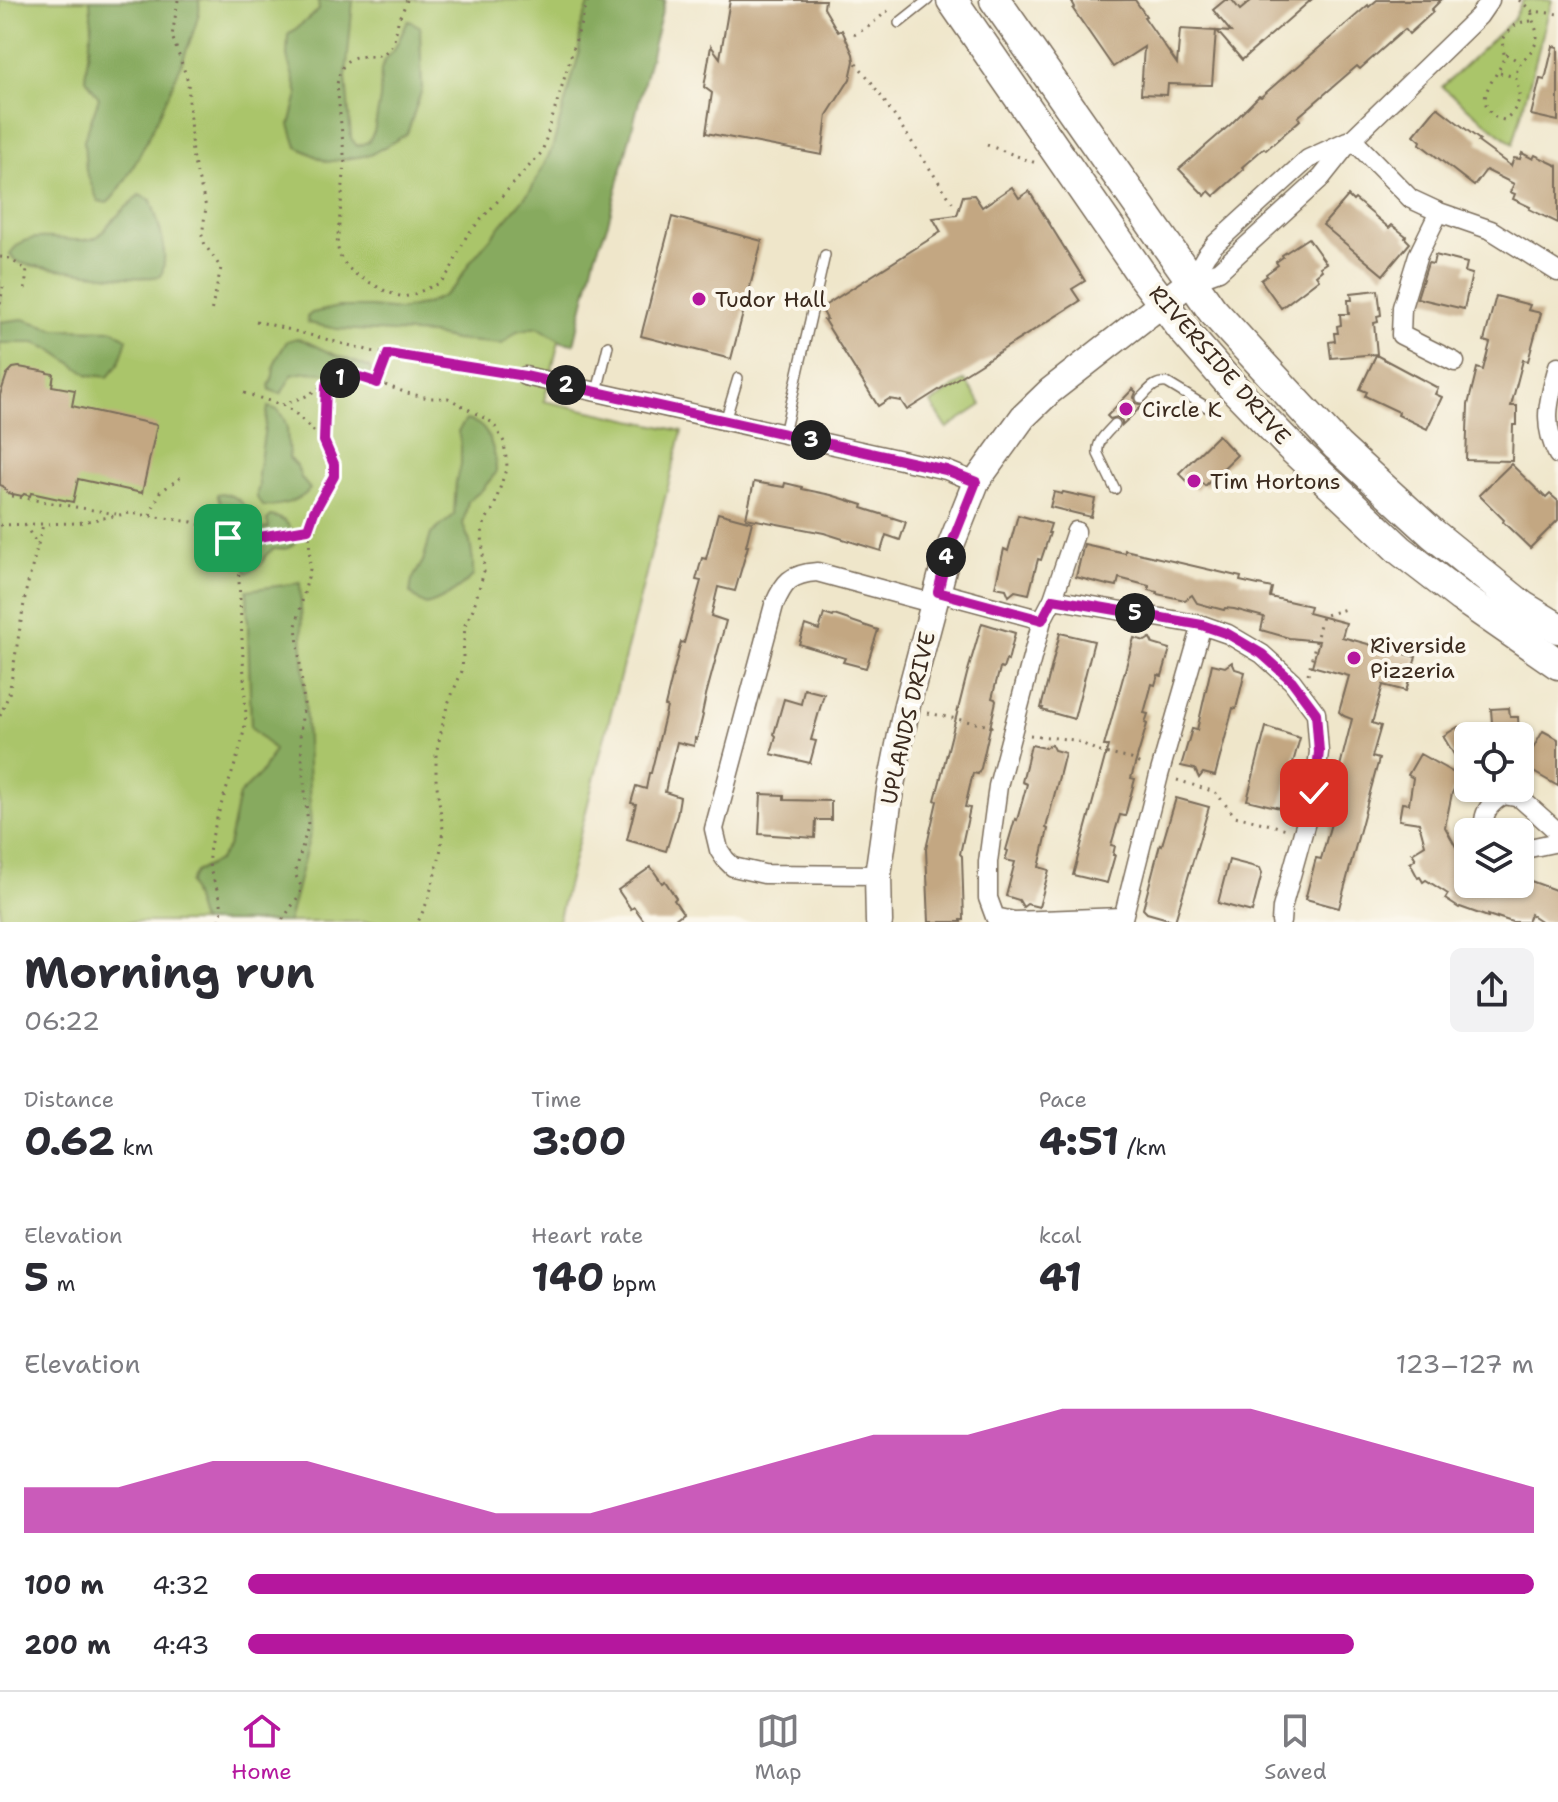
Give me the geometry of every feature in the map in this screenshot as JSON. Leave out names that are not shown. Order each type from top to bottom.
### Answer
[{"type":"main road","name":"RIVERSIDE DRIVE","points":[[952,0],[1144,278],[1184,331],[1252,407],[1400,550],[1461,597],[1558,664]]},
{"type":"main road","name":"RIVERSIDE DRIVE","points":[[995,0],[1212,310],[1337,446],[1466,562],[1522,606],[1558,628]]},
{"type":"street","points":[[1191,281],[1219,271],[1321,178],[1352,139],[1479,16],[1490,0]]},
{"type":"street","points":[[1352,139],[1411,199],[1491,230],[1558,272]]},
{"type":"street","points":[[1439,212],[1418,255],[1402,307],[1401,335],[1455,362]]},
{"type":"street","name":"UPLANDS DRIVE","points":[[879,922],[878,875],[890,790],[907,705],[947,555],[976,482],[1023,417],[1050,391],[1191,281]]},
{"type":"street","points":[[1558,366],[1547,404],[1550,441],[1558,455]]},
{"type":"street","points":[[525,376],[955,472],[976,482]]},
{"type":"street","points":[[1076,531],[1053,599],[1042,620],[998,786],[988,862],[988,898],[995,917],[1014,921],[1122,920],[1202,625]]},
{"type":"street","points":[[878,875],[764,874],[733,867],[719,850],[714,829],[774,605],[782,587],[801,573],[817,572],[1042,620]]},
{"type":"street","points":[[1053,599],[1202,625],[1228,634],[1262,654],[1292,681],[1316,713],[1319,752],[1314,793],[1282,908],[1281,922]]},
{"type":"street","points":[[1484,818],[1489,806],[1504,795],[1520,798],[1558,832]]},
{"type":"street","points":[[1534,847],[1558,842]]},
{"type":"lane","points":[[899,23],[928,0]]},
{"type":"lane","points":[[784,434],[825,255]]},
{"type":"lane","points":[[597,392],[608,346]]},
{"type":"lane","points":[[725,421],[738,378]]},
{"type":"lane","points":[[1141,398],[1162,382],[1210,409]]},
{"type":"lane","points":[[1115,424],[1097,448],[1115,489]]},
{"type":"path","points":[[178,0],[172,36],[188,81],[192,155],[206,207],[202,236],[221,268],[211,312]]},
{"type":"path","points":[[407,0],[392,46],[382,55],[362,55],[343,63],[337,85],[345,164],[337,245],[340,256],[358,276],[403,297],[440,283],[450,271],[467,235],[542,152],[588,0]]},
{"type":"path","points":[[1519,0],[1532,11],[1558,14]]},
{"type":"path","points":[[854,35],[890,9]]},
{"type":"path","points":[[1531,21],[1519,22],[1502,41],[1504,53],[1498,72],[1485,93],[1485,102],[1496,118],[1504,120],[1514,113],[1520,97],[1515,77],[1520,62],[1534,48],[1537,33],[1531,21],[1532,11]]},
{"type":"path","points":[[1504,53],[1520,62]]},
{"type":"path","points":[[856,63],[955,206]]},
{"type":"path","points":[[1498,72],[1515,77]]},
{"type":"path","points":[[987,145],[1045,166]]},
{"type":"path","points":[[0,257],[8,258],[27,270],[25,289]]},
{"type":"path","points":[[0,304],[3,287]]},
{"type":"path","points":[[256,321],[388,354],[525,376]]},
{"type":"path","points":[[377,383],[388,354]]},
{"type":"path","points":[[282,405],[355,374],[407,393],[448,398],[493,423],[504,442],[507,466],[482,533],[484,572],[465,625],[462,671],[447,706],[436,754],[443,829],[440,855],[428,900],[418,922]]},
{"type":"path","points":[[324,441],[326,385]]},
{"type":"path","points":[[244,393],[282,405],[304,420],[324,441],[334,464],[334,476],[308,529],[310,569],[296,626],[304,703],[300,733],[308,826],[295,874],[301,886],[300,894],[281,922]]},
{"type":"path","points":[[150,515],[160,492],[184,475]]},
{"type":"path","points":[[12,496],[120,515]]},
{"type":"path","points":[[0,525],[77,523],[130,513],[192,522],[215,529],[232,543],[238,562],[246,715],[244,737],[220,809],[209,859],[222,909],[219,922]]},
{"type":"path","points":[[25,525],[38,546]]},
{"type":"path","points":[[0,716],[9,694],[26,591],[43,525]]},
{"type":"path","points":[[228,538],[240,540],[308,529]]},
{"type":"path","points":[[1304,697],[1322,616],[1349,608]]},
{"type":"path","points":[[928,713],[1024,735],[1075,740],[1100,752],[1131,759],[1159,775],[1215,792],[1235,816],[1303,833]]},
{"type":"green space","points":[[0,0],[645,0],[544,401],[682,431],[558,922],[0,922]]},
{"type":"green space","points":[[90,0],[199,0],[194,29],[160,114],[131,170],[107,203],[98,201],[86,171],[84,140],[99,98],[85,77],[92,27]]},
{"type":"green space","points":[[318,0],[353,0],[346,77],[351,138],[357,146],[368,142],[374,132],[381,70],[385,60],[394,50],[408,21],[420,27],[422,89],[407,134],[370,155],[327,162],[297,147],[290,125],[298,94],[287,57],[288,35],[319,10]]},
{"type":"green space","points":[[591,0],[665,0],[574,344],[562,342],[538,327],[517,331],[502,344],[454,340],[430,334],[337,329],[308,323],[307,317],[312,313],[338,307],[399,310],[426,304],[456,285],[470,262],[531,190],[552,149],[579,54],[580,28]]},
{"type":"green space","points":[[1523,0],[1552,0],[1513,144],[1442,87],[1513,20]]},
{"type":"green space","points":[[139,195],[151,200],[160,228],[164,248],[161,276],[126,277],[43,267],[21,263],[10,255],[18,245],[28,240],[78,240],[98,236]]},
{"type":"green space","points":[[23,319],[55,329],[114,330],[127,339],[119,364],[108,377],[89,375],[52,350],[35,343],[0,343],[0,322]]},
{"type":"green space","points":[[297,338],[370,368],[371,373],[363,383],[341,374],[306,372],[292,375],[281,394],[270,390],[278,356],[287,341]]},
{"type":"green space","points":[[965,380],[982,405],[947,428],[931,403]]},
{"type":"green space","points":[[268,407],[278,410],[284,419],[289,458],[310,489],[289,502],[263,506],[257,492]]},
{"type":"green space","points":[[466,420],[477,424],[487,434],[496,473],[468,501],[463,525],[470,542],[473,576],[451,594],[426,605],[410,593],[412,580],[423,561],[431,534],[454,515],[456,480],[461,465],[458,431]]},
{"type":"green space","points":[[217,494],[239,500],[262,529],[269,528],[267,520],[271,516],[284,521],[297,538],[293,545],[273,549],[261,565],[247,573],[235,521],[218,498]]},
{"type":"green space","points":[[300,583],[311,831],[288,922],[201,922],[189,883],[195,872],[218,861],[228,847],[239,795],[262,772],[274,750],[251,727],[247,590]]},
{"type":"building","points":[[730,0],[825,0],[824,8],[838,32],[842,30],[854,61],[850,79],[827,115],[822,155],[706,133],[712,93],[704,87],[711,46],[720,58]]},
{"type":"building","points":[[1071,0],[1135,0],[1177,64],[1180,29],[1216,31],[1212,85],[1168,84],[1167,95],[1141,94],[1144,47],[1113,67],[1073,9]]},
{"type":"building","points":[[1225,0],[1232,0],[1240,10],[1252,0],[1311,0],[1242,60],[1217,31],[1231,32],[1213,10]]},
{"type":"building","points":[[1377,0],[1441,0],[1409,34],[1405,29],[1360,69],[1357,66],[1298,117],[1300,120],[1266,150],[1264,148],[1242,167],[1244,169],[1214,196],[1209,191],[1205,196],[1179,169],[1259,96]]},
{"type":"building","points":[[1553,46],[1558,47],[1558,121],[1531,115],[1540,79],[1545,80]]},
{"type":"building","points":[[1437,107],[1511,166],[1514,158],[1520,159],[1522,153],[1533,159],[1535,155],[1558,166],[1558,223],[1513,199],[1515,194],[1510,192],[1514,184],[1486,170],[1474,186],[1420,144],[1421,141],[1414,135]]},
{"type":"building","points":[[1012,187],[1019,198],[1029,191],[1085,281],[1072,289],[1080,301],[907,410],[901,401],[889,399],[878,406],[824,320],[827,319],[821,308],[941,232],[933,218],[957,215],[963,196],[974,195],[982,207]]},
{"type":"building","points":[[1348,196],[1389,228],[1392,225],[1410,243],[1383,275],[1323,225]]},
{"type":"building","name":"Tudor Hall","points":[[672,217],[762,241],[731,359],[641,336]]},
{"type":"building","points":[[1308,238],[1326,263],[1316,275],[1319,279],[1281,308],[1261,280],[1278,265],[1276,262],[1282,255]]},
{"type":"building","points":[[1435,255],[1467,263],[1465,272],[1472,274],[1464,309],[1417,298],[1428,263],[1433,264]]},
{"type":"building","points":[[1378,290],[1381,315],[1374,323],[1377,354],[1331,358],[1329,342],[1335,341],[1334,333],[1338,333],[1337,326],[1341,325],[1340,314],[1349,314],[1351,293]]},
{"type":"building","points":[[1496,296],[1530,305],[1528,310],[1541,313],[1528,361],[1523,360],[1511,406],[1517,406],[1512,461],[1466,460],[1468,405],[1477,368],[1483,370],[1490,343],[1484,341]]},
{"type":"building","points":[[1376,355],[1438,388],[1435,394],[1442,397],[1427,429],[1365,396],[1367,392],[1360,389]]},
{"type":"building","points":[[19,367],[54,374],[52,386],[75,390],[72,406],[157,425],[142,493],[78,479],[73,502],[31,493],[30,496],[22,496],[8,493],[0,485],[0,395],[7,374]]},
{"type":"building","name":"Circle K","points":[[1133,389],[1136,392],[1135,403],[1143,405],[1122,425],[1117,417],[1110,419],[1107,416]]},
{"type":"building","points":[[1218,435],[1237,455],[1205,486],[1202,483],[1196,490],[1179,473]]},
{"type":"building","points":[[1511,464],[1546,498],[1550,494],[1558,501],[1558,520],[1530,548],[1479,495]]},
{"type":"building","points":[[754,482],[802,487],[906,522],[900,540],[886,535],[881,551],[824,533],[746,518]]},
{"type":"building","points":[[1054,492],[1095,499],[1091,517],[1050,507]]},
{"type":"building","points":[[718,513],[752,522],[735,591],[718,587],[711,616],[726,621],[697,739],[694,746],[677,742],[665,792],[680,797],[666,851],[627,840],[636,804],[631,803],[636,786],[646,789],[651,773],[681,642],[684,643],[701,581],[696,580],[702,558],[706,559]]},
{"type":"building","points":[[1018,515],[1051,524],[1050,533],[1041,560],[1038,559],[1029,594],[1015,591],[1009,596],[1006,589],[995,587],[1004,549],[1008,551]]},
{"type":"building","points":[[1084,544],[1125,553],[1125,550],[1241,577],[1240,581],[1272,588],[1270,597],[1310,606],[1308,613],[1346,623],[1342,637],[1416,657],[1406,691],[1383,685],[1372,723],[1381,726],[1372,757],[1379,759],[1339,908],[1306,899],[1306,896],[1316,858],[1321,859],[1340,791],[1334,790],[1352,719],[1339,712],[1349,676],[1312,666],[1319,641],[1289,638],[1261,630],[1264,617],[1197,603],[1192,595],[1185,600],[1157,594],[1149,590],[1149,586],[1119,578],[1117,586],[1076,577]]},
{"type":"building","points":[[824,614],[878,630],[866,668],[799,644],[805,625],[819,630]]},
{"type":"building","points":[[982,623],[1015,633],[1008,661],[1003,669],[1000,668],[981,768],[978,774],[973,773],[965,807],[970,808],[960,854],[964,920],[929,922],[926,849],[935,800]]},
{"type":"building","points":[[1060,633],[1094,641],[1074,719],[1041,708]]},
{"type":"building","points":[[1134,638],[1145,641],[1150,638],[1153,644],[1170,649],[1162,676],[1158,675],[1155,685],[1152,684],[1144,713],[1148,714],[1147,724],[1131,778],[1135,779],[1125,816],[1120,815],[1111,845],[1115,846],[1115,855],[1107,883],[1073,875]]},
{"type":"building","points":[[1232,662],[1235,669],[1245,672],[1236,709],[1233,708],[1215,776],[1203,773],[1199,778],[1195,769],[1181,766],[1192,729],[1197,730],[1212,664],[1225,667]]},
{"type":"building","points":[[804,689],[824,694],[811,740],[816,741],[810,763],[771,754],[784,699],[801,704]]},
{"type":"building","points":[[1509,708],[1510,717],[1518,717],[1518,722],[1492,722],[1491,709]]},
{"type":"building","points":[[1266,727],[1300,738],[1280,808],[1247,800]]},
{"type":"building","points":[[1454,729],[1454,754],[1443,736]]},
{"type":"building","points":[[1543,731],[1558,739],[1558,786],[1534,772],[1534,747]]},
{"type":"building","points":[[1051,744],[1054,750],[1065,753],[1039,867],[1049,870],[1039,907],[1027,904],[1023,907],[1019,900],[1006,896],[1015,862],[1005,860],[1006,850],[1027,784],[1022,782],[1031,745],[1045,748]]},
{"type":"building","points":[[1420,754],[1454,773],[1454,789],[1445,827],[1454,843],[1454,898],[1534,898],[1534,882],[1558,891],[1558,922],[1542,922],[1530,914],[1527,922],[1512,922],[1459,908],[1445,899],[1448,894],[1418,878],[1410,863],[1416,859],[1412,853],[1425,845],[1419,823],[1399,820],[1402,803],[1409,804],[1413,778],[1408,775]]},
{"type":"building","points":[[761,794],[784,795],[784,800],[831,801],[831,820],[816,820],[815,838],[759,834]]},
{"type":"building","points":[[1176,798],[1209,807],[1175,921],[1143,909]]},
{"type":"building","points":[[1229,860],[1260,868],[1262,873],[1252,912],[1218,903]]},
{"type":"building","points":[[651,867],[662,883],[665,881],[683,913],[671,922],[645,922],[618,890]]},
{"type":"place","name":"Tudor Hall","points":[[699,299]]},
{"type":"place","name":"Circle K","points":[[1126,409]]},
{"type":"place","name":"Tim Hortons","points":[[1194,481]]},
{"type":"place","name":"Riverside Pizzeria","points":[[1354,658]]},
{"type":"route","points":[[228,538],[240,540],[308,529],[334,476],[334,464],[324,441],[326,385],[355,374],[377,383],[388,354],[525,376],[955,472],[976,482],[947,555],[938,592],[1042,620],[1053,599],[1202,625],[1228,634],[1262,654],[1292,681],[1316,713],[1319,752],[1314,793]]}]
